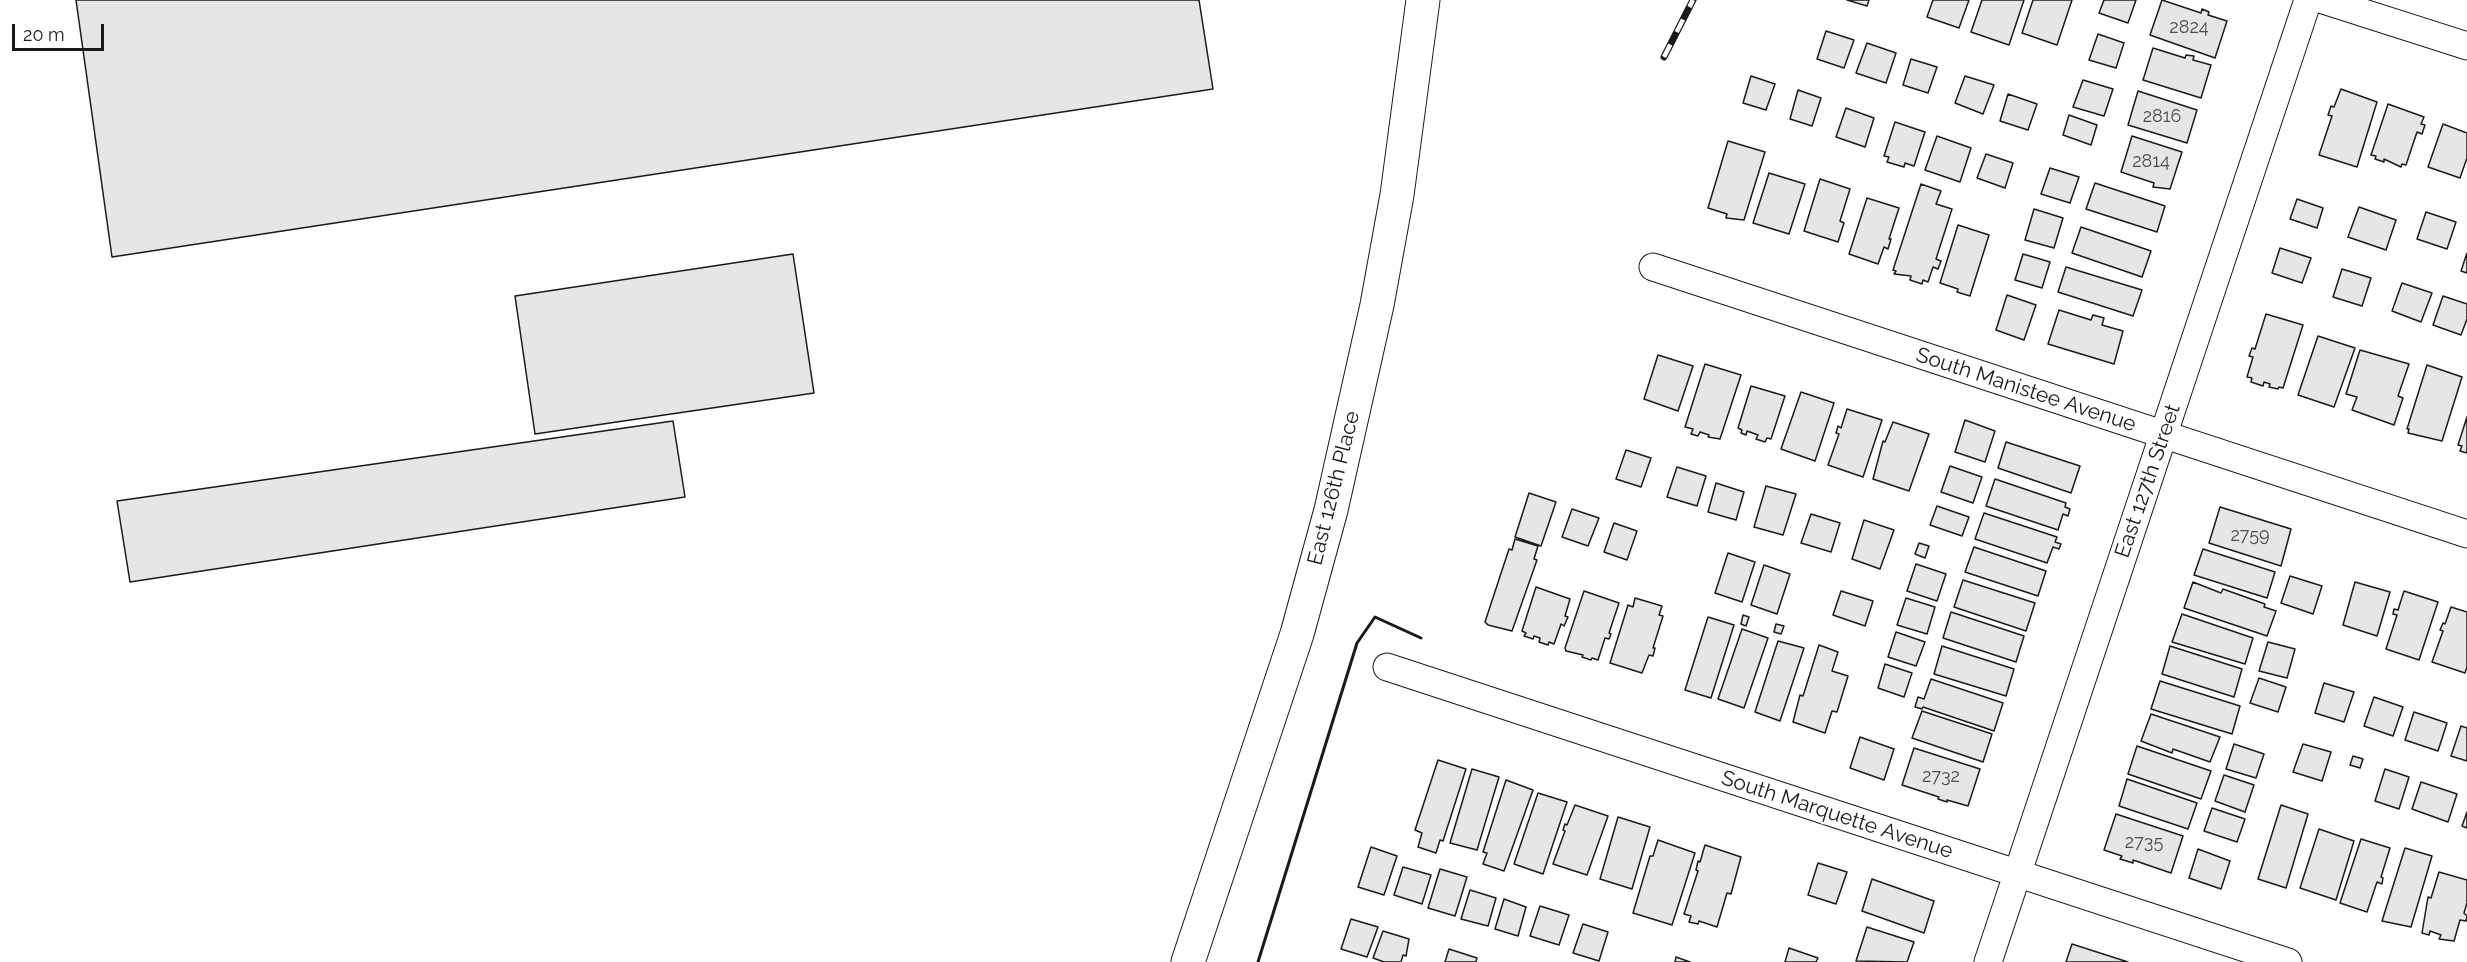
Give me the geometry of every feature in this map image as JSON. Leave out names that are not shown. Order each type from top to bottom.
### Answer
[{"type":"street","name":"East 126th Place","points":[[1188,962],[1297,634],[1331,510],[1377,305],[1395,206],[1423,0]]},
{"type":"street","name":"East 127th Street","points":[[1988,962],[2308,0]]},
{"type":"street","points":[[2323,0],[2467,46]]},
{"type":"street","name":"South Manistee Avenue","points":[[1653,267],[2467,534]]},
{"type":"street","name":"South Marquette Avenue","points":[[1387,667],[2288,962]]},
{"type":"building","points":[[76,0],[1199,0],[1213,89],[112,257]]},
{"type":"building","points":[[1847,0],[1869,0],[1867,6]]},
{"type":"building","points":[[1933,0],[1969,0],[1959,28],[1927,17]]},
{"type":"building","points":[[1982,0],[2024,0],[2009,45],[1971,32]]},
{"type":"building","points":[[2033,0],[2072,0],[2057,45],[2022,33]]},
{"type":"building","points":[[2104,0],[2136,0],[2128,23],[2099,13]]},
{"type":"building","points":[[2162,0],[2201,13],[2202,9],[2209,12],[2208,15],[2227,21],[2215,58],[2150,35]]},
{"type":"building","points":[[1826,31],[1854,40],[1844,68],[1817,59]]},
{"type":"building","points":[[2098,34],[2124,43],[2116,68],[2089,60]]},
{"type":"building","points":[[1867,43],[1896,53],[1886,83],[1856,73]]},
{"type":"building","points":[[2153,48],[2185,58],[2186,55],[2194,56],[2193,60],[2211,65],[2201,98],[2143,80]]},
{"type":"building","points":[[1911,59],[1937,67],[1928,93],[1903,85]]},
{"type":"building","points":[[1751,76],[1775,84],[1766,110],[1743,103]]},
{"type":"building","points":[[1965,76],[1994,85],[1983,114],[1955,103]]},
{"type":"building","points":[[2083,80],[2113,89],[2104,116],[2073,107]]},
{"type":"building","points":[[2341,89],[2377,102],[2357,167],[2319,155],[2332,116],[2328,115],[2331,106],[2334,107]]},
{"type":"building","points":[[1798,90],[1821,98],[1812,126],[1790,119]]},
{"type":"building","points":[[2138,91],[2197,110],[2187,143],[2128,125]]},
{"type":"building","points":[[2008,94],[2037,104],[2028,130],[2000,121]]},
{"type":"building","points":[[2388,104],[2424,117],[2421,124],[2425,125],[2422,134],[2417,132],[2406,165],[2402,164],[2401,167],[2384,159],[2384,162],[2375,159],[2376,156],[2371,155]]},
{"type":"building","points":[[1846,108],[1874,118],[1865,147],[1836,137]]},
{"type":"building","points":[[2069,115],[2097,125],[2091,145],[2063,135]]},
{"type":"building","points":[[1895,122],[1925,132],[1914,166],[1905,163],[1904,167],[1887,162],[1889,157],[1884,156]]},
{"type":"building","points":[[2443,124],[2467,133],[2467,158],[2460,178],[2428,167]]},
{"type":"building","points":[[1937,136],[1971,148],[1960,182],[1925,170]]},
{"type":"building","points":[[2132,136],[2182,152],[2170,189],[2153,187],[2154,183],[2121,172]]},
{"type":"building","points":[[1728,141],[1765,152],[1744,220],[1726,218],[1727,214],[1708,208]]},
{"type":"building","points":[[1986,154],[2013,163],[2005,188],[1977,178]]},
{"type":"building","points":[[2050,168],[2079,177],[2070,203],[2041,194]]},
{"type":"building","points":[[1769,173],[1805,184],[1789,234],[1753,223]]},
{"type":"building","points":[[1820,179],[1850,189],[1840,221],[1844,223],[1838,242],[1804,231]]},
{"type":"building","points":[[2095,183],[2165,206],[2157,232],[2086,209]]},
{"type":"building","points":[[1921,184],[1941,191],[1936,204],[1952,209],[1936,259],[1941,261],[1938,269],[1933,267],[1928,282],[1923,280],[1922,284],[1910,280],[1911,276],[1894,274],[1896,271],[1893,270]]},
{"type":"building","points":[[1867,198],[1899,208],[1888,249],[1884,247],[1878,264],[1849,254]]},
{"type":"building","points":[[2297,199],[2323,208],[2317,228],[2290,219]]},
{"type":"building","points":[[2359,207],[2396,220],[2386,250],[2348,237]]},
{"type":"building","points":[[2034,209],[2063,218],[2054,248],[2025,240]]},
{"type":"building","points":[[2426,212],[2456,222],[2447,249],[2417,239]]},
{"type":"building","points":[[1958,225],[1989,235],[1970,296],[1940,283]]},
{"type":"building","points":[[2081,227],[2151,251],[2142,277],[2072,253]]},
{"type":"building","points":[[2280,248],[2311,258],[2302,283],[2272,273]]},
{"type":"building","points":[[2467,253],[2467,273],[2461,271]]},
{"type":"building","points":[[793,254],[814,393],[535,434],[515,296]]},
{"type":"building","points":[[2023,254],[2050,262],[2042,288],[2015,280]]},
{"type":"building","points":[[2066,267],[2142,290],[2133,316],[2058,292]]},
{"type":"building","points":[[2342,269],[2371,278],[2362,306],[2333,297]]},
{"type":"building","points":[[2402,283],[2432,293],[2421,322],[2392,311]]},
{"type":"building","points":[[2007,295],[2036,305],[2024,340],[1996,330]]},
{"type":"building","points":[[2443,296],[2467,304],[2467,319],[2461,335],[2433,325]]},
{"type":"building","points":[[2059,310],[2091,320],[2093,315],[2104,318],[2102,325],[2123,331],[2114,364],[2048,344]]},
{"type":"building","points":[[2266,314],[2303,325],[2283,388],[2278,389],[2269,387],[2270,384],[2264,382],[2263,386],[2251,382],[2252,378],[2247,377],[2253,357],[2249,356],[2252,348],[2255,349]]},
{"type":"building","points":[[2318,336],[2355,348],[2334,407],[2298,395]]},
{"type":"building","points":[[2360,350],[2409,364],[2398,396],[2403,398],[2394,425],[2352,410],[2357,397],[2346,394]]},
{"type":"building","points":[[1658,355],[1693,366],[1678,411],[1644,399]]},
{"type":"building","points":[[1705,364],[1741,375],[1720,439],[1708,437],[1709,435],[1700,432],[1698,436],[1691,434],[1693,429],[1685,427]]},
{"type":"building","points":[[2427,365],[2462,377],[2442,441],[2408,433],[2409,429],[2407,429]]},
{"type":"building","points":[[1751,386],[1785,396],[1771,439],[1767,438],[1765,442],[1756,439],[1758,435],[1747,431],[1746,435],[1741,433],[1742,430],[1738,428]]},
{"type":"building","points":[[1801,392],[1834,403],[1815,461],[1781,449]]},
{"type":"building","points":[[1847,409],[1882,420],[1863,477],[1828,465],[1839,434],[1836,433],[1838,426],[1841,428]]},
{"type":"building","points":[[2467,417],[2467,453],[2460,451],[2462,446],[2458,445]]},
{"type":"building","points":[[1965,420],[1995,431],[1985,462],[1955,452]]},
{"type":"building","points":[[673,421],[685,497],[130,582],[117,501]]},
{"type":"building","points":[[1893,422],[1929,434],[1909,491],[1873,479],[1883,441],[1885,442]]},
{"type":"building","points":[[2006,442],[2080,466],[2071,493],[1998,468]]},
{"type":"building","points":[[1626,450],[1651,458],[1641,487],[1616,479]]},
{"type":"building","points":[[1950,466],[1982,477],[1973,503],[1941,492]]},
{"type":"building","points":[[1677,467],[1706,476],[1697,506],[1667,497]]},
{"type":"building","points":[[1995,479],[2066,503],[2065,507],[2070,509],[2068,516],[2063,514],[2058,530],[1986,506]]},
{"type":"building","points":[[1716,483],[1744,492],[1736,520],[1708,512]]},
{"type":"building","points":[[1766,486],[1796,494],[1783,535],[1754,527]]},
{"type":"building","points":[[1529,493],[1556,502],[1541,546],[1515,537]]},
{"type":"building","points":[[1937,506],[1969,517],[1962,536],[1930,525]]},
{"type":"building","points":[[2220,507],[2291,529],[2281,566],[2209,543]]},
{"type":"building","points":[[1572,509],[1599,518],[1588,546],[1562,537]]},
{"type":"building","points":[[1984,513],[2057,537],[2055,542],[2061,544],[2059,549],[2053,547],[2047,563],[1975,539]]},
{"type":"building","points":[[1811,514],[1840,523],[1831,552],[1801,543]]},
{"type":"building","points":[[1864,520],[1894,530],[1880,569],[1852,559]]},
{"type":"building","points":[[1614,523],[1637,531],[1627,560],[1604,552]]},
{"type":"building","points":[[1515,539],[1538,546],[1534,559],[1537,560],[1512,631],[1488,625],[1485,622],[1509,549],[1512,550]]},
{"type":"building","points":[[1919,543],[1929,546],[1925,558],[1915,554]]},
{"type":"building","points":[[1974,547],[2046,571],[2038,596],[1965,572]]},
{"type":"building","points":[[2203,549],[2275,572],[2267,598],[2194,575]]},
{"type":"building","points":[[1728,553],[1755,562],[1742,602],[1715,593]]},
{"type":"building","points":[[1916,564],[1946,574],[1937,601],[1907,591]]},
{"type":"building","points":[[1764,565],[1790,574],[1777,614],[1751,605]]},
{"type":"building","points":[[2290,576],[2322,586],[2313,614],[2281,603]]},
{"type":"building","points":[[1963,580],[2035,603],[2026,631],[1954,607]]},
{"type":"building","points":[[2193,582],[2221,593],[2223,589],[2265,604],[2264,607],[2276,611],[2267,636],[2184,608]]},
{"type":"building","points":[[2355,582],[2390,592],[2377,636],[2343,625]]},
{"type":"building","points":[[1536,587],[1570,599],[1565,616],[1568,617],[1564,626],[1561,624],[1554,644],[1539,642],[1540,638],[1534,636],[1533,639],[1524,636],[1526,633],[1522,631]]},
{"type":"building","points":[[1584,591],[1619,603],[1609,633],[1611,634],[1609,639],[1605,638],[1598,660],[1582,657],[1583,655],[1566,651],[1565,648]]},
{"type":"building","points":[[1841,591],[1873,601],[1865,626],[1833,615]]},
{"type":"building","points":[[2404,591],[2438,602],[2419,660],[2386,649],[2397,615],[2393,614],[2394,609],[2398,610]]},
{"type":"building","points":[[1635,598],[1662,606],[1659,615],[1663,616],[1653,648],[1655,648],[1653,656],[1649,655],[1642,673],[1610,663],[1628,605],[1633,607]]},
{"type":"building","points":[[1906,598],[1935,607],[1927,634],[1897,625]]},
{"type":"building","points":[[2451,607],[2467,612],[2467,667],[2465,673],[2432,662],[2443,631],[2440,630],[2443,623],[2445,624]]},
{"type":"building","points":[[1951,612],[2024,636],[2016,662],[1943,638]]},
{"type":"building","points":[[2182,614],[2253,638],[2245,664],[2172,642]]},
{"type":"building","points":[[1743,615],[1749,617],[1746,626],[1741,624]]},
{"type":"building","points":[[1708,617],[1734,625],[1711,698],[1685,690]]},
{"type":"building","points":[[1776,624],[1784,626],[1781,634],[1774,632]]},
{"type":"building","points":[[1742,629],[1768,638],[1744,708],[1718,699]]},
{"type":"building","points":[[1896,632],[1925,642],[1916,666],[1888,657]]},
{"type":"building","points":[[1778,641],[1804,648],[1780,721],[1755,712]]},
{"type":"building","points":[[2268,642],[2295,649],[2287,678],[2259,671]]},
{"type":"building","points":[[1819,645],[1838,652],[1832,671],[1848,676],[1837,712],[1832,711],[1825,733],[1793,722],[1800,695],[1803,696]]},
{"type":"building","points":[[1942,646],[2014,669],[2006,696],[1934,674]]},
{"type":"building","points":[[2170,646],[2242,669],[2234,697],[2162,674]]},
{"type":"building","points":[[1885,664],[1912,673],[1904,697],[1878,688]]},
{"type":"building","points":[[2259,678],[2286,687],[2278,712],[2250,703]]},
{"type":"building","points":[[1931,679],[2003,703],[1994,731],[1923,707],[1922,709],[1915,707],[1918,697],[1924,699]]},
{"type":"building","points":[[2160,681],[2240,706],[2232,734],[2151,709]]},
{"type":"building","points":[[2324,683],[2354,692],[2344,722],[2315,713]]},
{"type":"building","points":[[2374,697],[2403,707],[2393,736],[2364,726]]},
{"type":"building","points":[[1922,711],[1992,734],[1983,762],[1912,738]]},
{"type":"building","points":[[2414,712],[2447,723],[2438,751],[2405,740]]},
{"type":"building","points":[[2151,714],[2220,737],[2210,762],[2173,749],[2172,753],[2141,741]]},
{"type":"building","points":[[2461,726],[2467,728],[2467,761],[2451,756]]},
{"type":"building","points":[[1860,737],[1894,749],[1884,780],[1850,768]]},
{"type":"building","points":[[2234,744],[2264,754],[2256,778],[2226,769]]},
{"type":"building","points":[[2303,744],[2331,752],[2322,781],[2293,772]]},
{"type":"building","points":[[2137,746],[2211,771],[2201,799],[2128,774]]},
{"type":"building","points":[[1914,748],[1980,769],[1968,806],[1947,800],[1947,802],[1938,799],[1939,797],[1902,785]]},
{"type":"building","points":[[2353,756],[2363,759],[2360,768],[2350,765]]},
{"type":"building","points":[[1438,760],[1466,769],[1443,841],[1440,840],[1436,853],[1418,847],[1422,833],[1415,830]]},
{"type":"building","points":[[1472,769],[1499,777],[1477,850],[1450,843]]},
{"type":"building","points":[[2385,769],[2409,777],[2399,809],[2375,801]]},
{"type":"building","points":[[2224,775],[2254,785],[2245,812],[2215,801]]},
{"type":"building","points":[[2127,779],[2197,803],[2188,829],[2119,806]]},
{"type":"building","points":[[1506,780],[1533,790],[1504,871],[1483,864],[1487,853],[1483,852]]},
{"type":"building","points":[[2421,782],[2457,794],[2448,822],[2412,809]]},
{"type":"building","points":[[1538,793],[1567,802],[1543,874],[1514,864]]},
{"type":"building","points":[[1575,805],[1608,816],[1587,875],[1553,864],[1565,831],[1563,830],[1565,824],[1567,825]]},
{"type":"building","points":[[2281,805],[2308,814],[2286,888],[2258,879]]},
{"type":"building","points":[[2212,808],[2245,819],[2237,842],[2204,831]]},
{"type":"building","points":[[2467,812],[2467,828],[2462,826]]},
{"type":"building","points":[[2116,814],[2183,836],[2171,873],[2133,860],[2133,863],[2120,859],[2122,856],[2104,850]]},
{"type":"building","points":[[1618,817],[1650,827],[1632,889],[1600,879]]},
{"type":"building","points":[[2319,829],[2354,841],[2336,900],[2300,888]]},
{"type":"building","points":[[2361,839],[2390,848],[2381,877],[2383,878],[2382,884],[2377,882],[2367,912],[2340,903]]},
{"type":"building","points":[[1658,840],[1695,853],[1672,925],[1633,913],[1650,856],[1653,856]]},
{"type":"building","points":[[1705,845],[1741,857],[1731,894],[1727,893],[1717,927],[1699,921],[1698,924],[1689,922],[1691,916],[1684,914],[1698,871],[1696,870],[1698,861],[1700,862]]},
{"type":"building","points":[[1371,847],[1397,856],[1384,895],[1358,887]]},
{"type":"building","points":[[2405,848],[2432,856],[2411,927],[2382,921]]},
{"type":"building","points":[[2198,849],[2230,861],[2221,889],[2189,878]]},
{"type":"building","points":[[1818,863],[1847,872],[1836,904],[1808,895]]},
{"type":"building","points":[[1403,867],[1431,875],[1422,904],[1394,895]]},
{"type":"building","points":[[1440,869],[1467,877],[1455,916],[1428,908]]},
{"type":"building","points":[[2439,872],[2467,880],[2467,903],[2464,913],[2467,916],[2466,921],[2460,920],[2454,941],[2439,939],[2441,935],[2430,931],[2429,935],[2422,933],[2428,897],[2431,898]]},
{"type":"building","points":[[1872,879],[1934,901],[1924,933],[1862,911]]},
{"type":"building","points":[[1470,890],[1496,898],[1488,926],[1461,919]]},
{"type":"building","points":[[1504,899],[1526,907],[1518,936],[1495,929]]},
{"type":"building","points":[[1540,906],[1569,915],[1559,945],[1530,936]]},
{"type":"building","points":[[1351,919],[1378,927],[1367,957],[1341,949]]},
{"type":"building","points":[[1583,924],[1608,932],[1599,961],[1573,953]]},
{"type":"building","points":[[1867,927],[1914,942],[1907,962],[1856,961]]},
{"type":"building","points":[[1383,931],[1409,939],[1406,956],[1403,955],[1401,962],[1384,962],[1373,958]]},
{"type":"building","points":[[2072,944],[2128,962],[2066,962]]},
{"type":"building","points":[[1789,948],[1818,958],[1816,962],[1785,962]]},
{"type":"building","points":[[1449,949],[1477,958],[1476,962],[1445,962]]},
{"type":"building","points":[[1676,957],[1690,962],[1675,962]]},
{"type":"railway","points":[[1664,57],[1693,0]]},
{"type":"wall","points":[[1258,962],[1357,643],[1375,617],[1421,638]]}]
